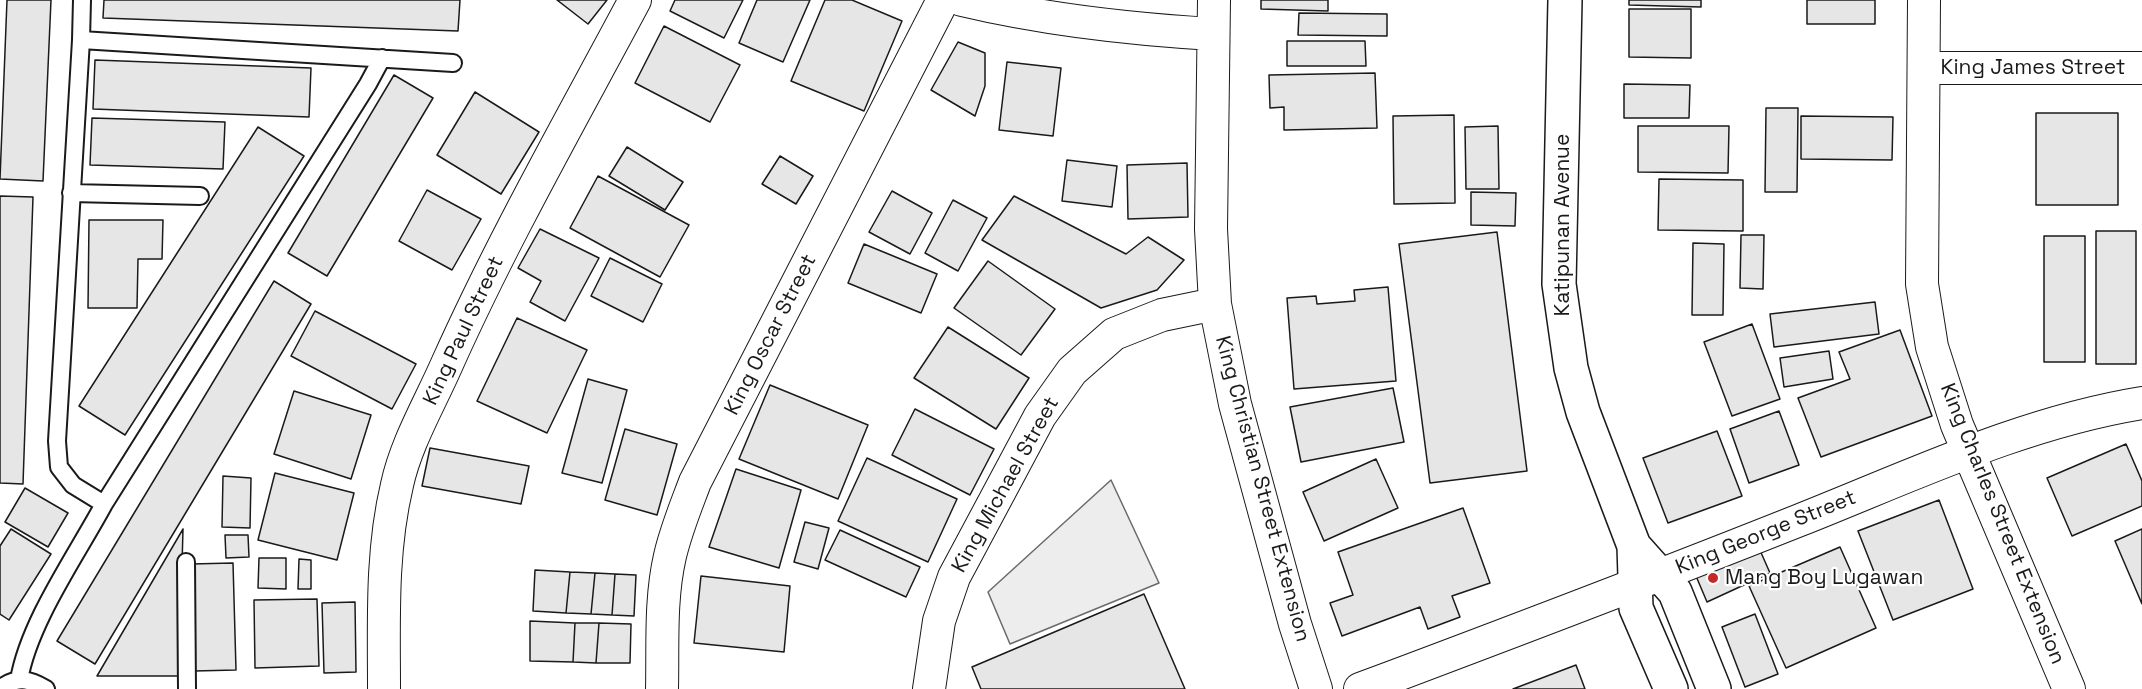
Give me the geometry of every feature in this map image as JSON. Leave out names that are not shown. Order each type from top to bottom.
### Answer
[{"type":"main road","name":"Katipunan Avenue","points":[[1565,0],[1559,284],[1563,325],[1571,368],[1583,412],[1648,580],[1675,592],[1714,689]]},
{"type":"main road","points":[[1648,580],[1636,608],[1671,689]]},
{"type":"street","name":"King Paul Street","points":[[384,689],[384,584],[389,529],[397,483],[405,461],[472,307],[635,0]]},
{"type":"street","name":"King Oscar Street","points":[[662,689],[663,603],[669,557],[684,510],[701,471],[943,0]]},
{"type":"street","points":[[962,0],[1028,16],[1140,29],[1214,34]]},
{"type":"street","name":"King Christian Street Extension","points":[[1214,0],[1211,239],[1215,304],[1235,404],[1295,624],[1316,689]]},
{"type":"street","name":"King Charles Street Extension","points":[[1924,0],[1922,284],[1932,347],[1957,425],[2069,689]]},
{"type":"street","name":"King James Street","points":[[1924,68],[2142,68]]},
{"type":"street","name":"King Michael Street","points":[[929,689],[939,621],[954,577],[1040,416],[1072,371],[1114,334],[1162,315],[1215,304]]},
{"type":"street","name":"King George Street","points":[[1360,689],[1648,580],[1969,452],[2097,410],[2142,403]]},
{"type":"lane","points":[[82,0],[57,441],[59,467],[73,485],[104,504]]},
{"type":"lane","points":[[81,40],[453,63]]},
{"type":"lane","points":[[19,680],[23,657],[33,633],[104,504],[368,84],[382,58]]},
{"type":"lane","points":[[71,193],[200,196]]},
{"type":"lane","points":[[186,562],[186,689]]},
{"type":"lane","points":[[0,689],[19,680],[34,681],[46,689]]},
{"type":"shaded area","points":[[1111,480],[1159,583],[1010,644],[988,592]]},
{"type":"building","points":[[7,0],[51,0],[43,181],[0,179]]},
{"type":"building","points":[[104,0],[460,0],[458,31],[103,18]]},
{"type":"building","points":[[557,0],[607,0],[588,24]]},
{"type":"building","points":[[675,0],[743,0],[724,38],[670,11]]},
{"type":"building","points":[[757,0],[810,0],[783,62],[739,43]]},
{"type":"building","points":[[825,0],[852,0],[902,21],[864,111],[791,81]]},
{"type":"building","points":[[1261,0],[1328,0],[1328,11],[1261,9]]},
{"type":"building","points":[[1629,0],[1701,0],[1701,7],[1629,5]]},
{"type":"building","points":[[1807,0],[1875,0],[1875,24],[1807,24]]},
{"type":"building","points":[[1629,9],[1691,9],[1691,58],[1629,57]]},
{"type":"building","points":[[1299,13],[1387,14],[1387,36],[1298,35]]},
{"type":"building","points":[[664,26],[740,65],[710,122],[635,83]]},
{"type":"building","points":[[1287,41],[1365,41],[1366,66],[1287,66]]},
{"type":"building","points":[[958,42],[985,53],[985,86],[975,116],[931,90]]},
{"type":"building","points":[[95,60],[311,68],[309,117],[93,109]]},
{"type":"building","points":[[1007,62],[1061,68],[1053,136],[999,130]]},
{"type":"building","points":[[1375,73],[1377,128],[1284,130],[1284,107],[1270,108],[1269,75]]},
{"type":"building","points":[[394,75],[433,98],[327,276],[288,253]]},
{"type":"building","points":[[1624,84],[1690,85],[1689,118],[1624,118]]},
{"type":"building","points":[[475,92],[539,132],[501,194],[437,155]]},
{"type":"building","points":[[1766,108],[1798,108],[1797,192],[1765,192]]},
{"type":"building","points":[[2036,113],[2118,113],[2118,205],[2036,205]]},
{"type":"building","points":[[1454,115],[1455,203],[1394,204],[1393,116]]},
{"type":"building","points":[[1801,116],[1893,117],[1892,160],[1801,159]]},
{"type":"building","points":[[92,118],[225,122],[223,169],[90,165]]},
{"type":"building","points":[[1498,126],[1499,189],[1466,189],[1465,127]]},
{"type":"building","points":[[1638,126],[1729,126],[1728,173],[1638,172]]},
{"type":"building","points":[[258,127],[304,156],[125,435],[79,406]]},
{"type":"building","points":[[627,147],[683,182],[665,210],[609,176]]},
{"type":"building","points":[[780,156],[813,176],[796,204],[762,184]]},
{"type":"building","points":[[1067,160],[1117,166],[1112,207],[1062,201]]},
{"type":"building","points":[[1187,163],[1188,217],[1128,219],[1127,165]]},
{"type":"building","points":[[598,176],[689,225],[660,277],[570,228]]},
{"type":"building","points":[[1659,179],[1743,180],[1743,231],[1658,230]]},
{"type":"building","points":[[427,190],[481,219],[452,270],[399,241]]},
{"type":"building","points":[[892,191],[932,213],[910,254],[869,232]]},
{"type":"building","points":[[1471,192],[1516,193],[1515,226],[1471,225]]},
{"type":"building","points":[[0,196],[33,197],[23,484],[0,483]]},
{"type":"building","points":[[1014,196],[1126,254],[1148,237],[1184,260],[1157,290],[1101,308],[982,240]]},
{"type":"building","points":[[953,200],[987,218],[958,271],[925,253]]},
{"type":"building","points":[[89,220],[163,220],[162,259],[138,259],[137,308],[88,308]]},
{"type":"building","points":[[540,229],[599,258],[565,321],[530,302],[541,281],[518,268]]},
{"type":"building","points":[[2096,231],[2136,231],[2136,364],[2096,364]]},
{"type":"building","points":[[1497,232],[1527,471],[1430,483],[1399,244]]},
{"type":"building","points":[[1741,235],[1764,235],[1763,289],[1740,288]]},
{"type":"building","points":[[2044,236],[2085,236],[2085,362],[2044,362]]},
{"type":"building","points":[[1693,243],[1724,244],[1723,315],[1692,315]]},
{"type":"building","points":[[864,244],[937,274],[921,313],[848,283]]},
{"type":"building","points":[[610,258],[662,284],[643,322],[591,296]]},
{"type":"building","points":[[988,261],[1055,309],[1021,355],[954,308]]},
{"type":"building","points":[[274,281],[311,304],[95,664],[57,641]]},
{"type":"building","points":[[1388,287],[1396,381],[1294,389],[1287,298],[1316,296],[1317,304],[1355,301],[1354,290]]},
{"type":"building","points":[[1875,302],[1879,334],[1774,347],[1770,314]]},
{"type":"building","points":[[315,311],[416,364],[392,409],[291,356]]},
{"type":"building","points":[[517,318],[587,350],[547,433],[477,401]]},
{"type":"building","points":[[1752,324],[1780,399],[1732,416],[1704,342]]},
{"type":"building","points":[[948,327],[1029,378],[996,429],[914,378]]},
{"type":"building","points":[[1900,330],[1932,416],[1821,457],[1798,398],[1850,379],[1839,352]]},
{"type":"building","points":[[1829,351],[1833,379],[1784,387],[1780,358]]},
{"type":"building","points":[[588,379],[627,390],[602,483],[562,473]]},
{"type":"building","points":[[770,385],[868,425],[838,499],[739,459]]},
{"type":"building","points":[[1393,388],[1404,442],[1301,462],[1290,407]]},
{"type":"building","points":[[294,391],[371,415],[351,479],[274,454]]},
{"type":"building","points":[[915,409],[994,449],[970,495],[892,455]]},
{"type":"building","points":[[1779,411],[1799,465],[1749,483],[1730,429]]},
{"type":"building","points":[[625,429],[677,444],[657,515],[605,500]]},
{"type":"building","points":[[1717,431],[1742,496],[1668,523],[1643,458]]},
{"type":"building","points":[[2126,444],[2142,481],[2142,506],[2072,536],[2047,478]]},
{"type":"building","points":[[430,448],[529,466],[521,504],[422,486]]},
{"type":"building","points":[[867,458],[957,499],[928,562],[838,521]]},
{"type":"building","points":[[1376,459],[1398,508],[1324,541],[1303,492]]},
{"type":"building","points":[[736,469],[801,490],[779,568],[709,547]]},
{"type":"building","points":[[275,473],[354,493],[337,560],[258,540]]},
{"type":"building","points":[[223,476],[251,478],[250,528],[222,527]]},
{"type":"building","points":[[25,488],[68,513],[48,547],[5,522]]},
{"type":"building","points":[[1939,500],[1973,589],[1893,620],[1858,531]]},
{"type":"building","points":[[1463,508],[1490,583],[1452,596],[1460,617],[1428,629],[1420,607],[1342,636],[1330,603],[1353,595],[1338,552]]},
{"type":"building","points":[[805,522],[829,528],[818,569],[794,562]]},
{"type":"building","points":[[11,529],[51,554],[9,620],[0,614],[0,546]]},
{"type":"building","points":[[183,529],[179,676],[97,676]]},
{"type":"building","points":[[2142,529],[2142,604],[2115,541]]},
{"type":"building","points":[[840,530],[920,567],[906,597],[825,560]]},
{"type":"building","points":[[225,535],[248,535],[249,557],[226,558]]},
{"type":"building","points":[[1840,547],[1876,628],[1786,668],[1749,586]]},
{"type":"building","points":[[1759,548],[1770,573],[1707,602],[1696,576]]},
{"type":"building","points":[[259,558],[286,558],[286,589],[258,588]]},
{"type":"building","points":[[299,559],[311,560],[311,589],[298,589]]},
{"type":"building","points":[[233,563],[236,670],[194,671],[191,564]]},
{"type":"building","points":[[535,570],[570,572],[566,613],[533,611]]},
{"type":"building","points":[[570,572],[595,573],[591,614],[566,613]]},
{"type":"building","points":[[595,573],[615,574],[612,615],[591,614]]},
{"type":"building","points":[[615,574],[636,575],[634,616],[612,615]]},
{"type":"building","points":[[701,576],[790,586],[784,652],[694,643]]},
{"type":"building","points":[[1144,594],[1185,689],[981,689],[972,667]]},
{"type":"building","points":[[317,599],[319,666],[255,668],[254,600]]},
{"type":"building","points":[[355,602],[356,672],[324,673],[322,603]]},
{"type":"building","points":[[1755,614],[1778,674],[1745,687],[1722,627]]},
{"type":"building","points":[[530,621],[575,623],[573,662],[530,661]]},
{"type":"building","points":[[575,623],[599,623],[596,663],[573,662]]},
{"type":"building","points":[[599,623],[631,624],[630,663],[596,663]]},
{"type":"building","points":[[1576,665],[1585,689],[1513,689]]},
{"type":"place","name":"Mang Boy Lugawan","points":[[1713,578]]}]
